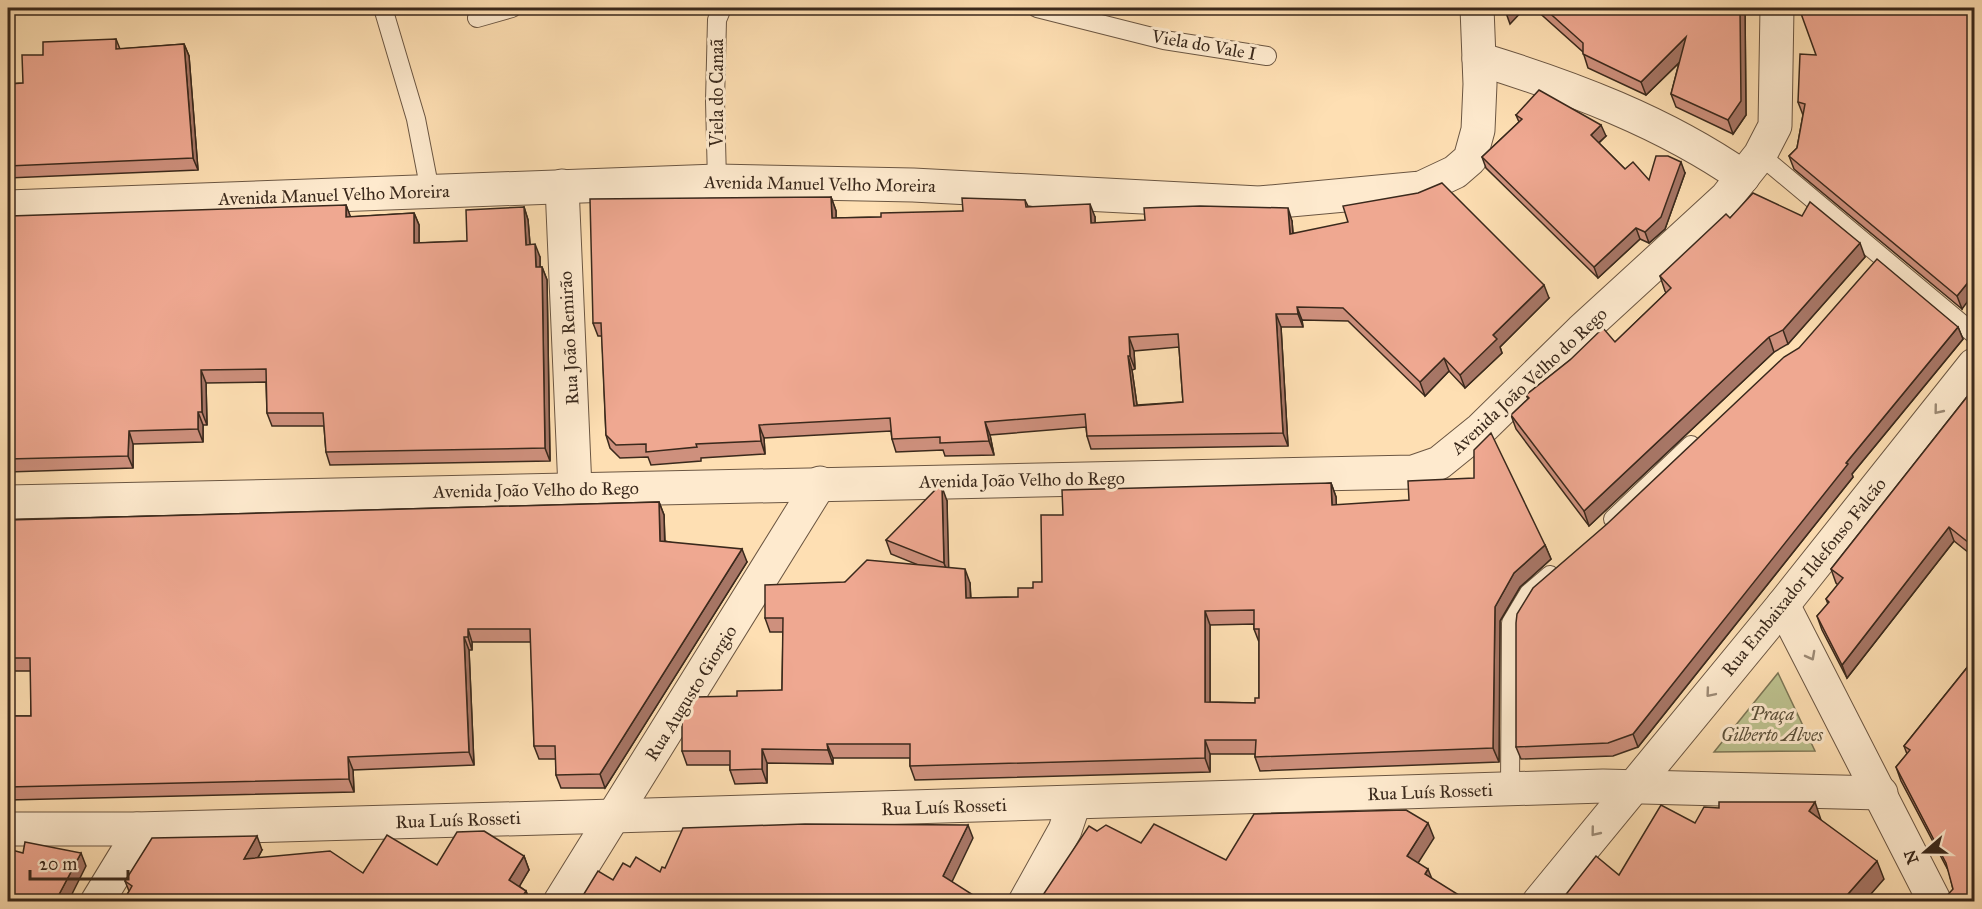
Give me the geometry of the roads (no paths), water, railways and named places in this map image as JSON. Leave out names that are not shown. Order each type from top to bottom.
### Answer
[{"type":"street","name":"Avenida Manuel Velho Moreira","points":[[8,207],[717,181],[913,185],[1259,203],[1421,188],[1455,172],[1470,159],[1478,130],[1478,8]]},
{"type":"street","name":"Avenida João Velho do Rego","points":[[8,502],[1413,472],[1439,463],[1481,429],[1581,331],[1726,198],[1751,166],[1775,126],[1777,8]]},
{"type":"street","points":[[1479,59],[1598,100],[1710,155],[1751,166]]},
{"type":"street","name":"Rua João Remirão","points":[[562,186],[575,489]]},
{"type":"street","name":"Rua Embaixador Ildefonso Falcão","points":[[1539,902],[1631,787],[1783,605],[1974,365]]},
{"type":"street","name":"Rua Augusto Giorgio","points":[[560,902],[820,483]]},
{"type":"street","points":[[1783,605],[1935,902]]},
{"type":"street","name":"Rua Luís Rosseti","points":[[8,829],[137,829],[1510,789],[1631,787],[1881,793]]},
{"type":"street","points":[[1025,902],[1065,830],[1074,803]]},
{"type":"street","points":[[97,902],[130,848],[137,829]]},
{"type":"lane","points":[[383,8],[416,119],[430,191]]},
{"type":"lane","points":[[477,18],[512,8]]},
{"type":"lane","name":"Viela do Canaã","points":[[717,181],[715,101],[717,20],[722,8]]},
{"type":"lane","name":"Viela do Vale I","points":[[1037,8],[1164,40],[1267,56]]},
{"type":"lane","points":[[1751,166],[1974,334]]},
{"type":"lane","points":[[1604,528],[1702,435]]},
{"type":"lane","points":[[1510,789],[1511,623],[1529,593],[1562,564]]},
{"type":"park label","name":"Praça Gilberto Alves","points":[[1772,724]]}]
